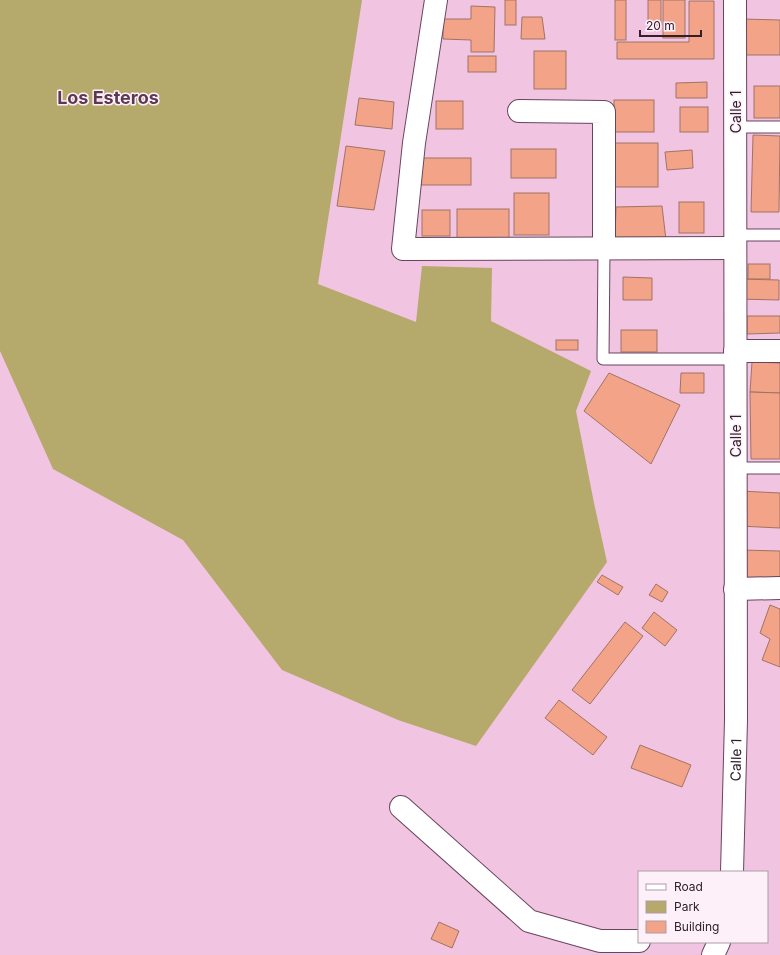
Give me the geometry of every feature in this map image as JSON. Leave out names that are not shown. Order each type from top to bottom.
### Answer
[{"type":"street","points":[[436,0],[414,143],[403,249],[604,249],[734,242]]},
{"type":"street","name":"Calle 1","points":[[732,871],[736,720],[734,242],[735,0]]},
{"type":"street","points":[[519,111],[604,112],[604,249]]},
{"type":"street","points":[[735,355],[780,351]]},
{"type":"street","points":[[735,589],[780,588]]},
{"type":"street","points":[[401,807],[529,921],[600,941],[638,941]]},
{"type":"street","points":[[713,955],[719,943]]},
{"type":"lane","points":[[735,127],[780,127]]},
{"type":"lane","points":[[734,242],[780,235]]},
{"type":"lane","points":[[604,249],[603,359],[735,355]]},
{"type":"lane","points":[[735,468],[780,468]]},
{"type":"green space","points":[[0,0],[362,0],[318,284],[416,322],[422,266],[492,268],[491,321],[591,371],[576,411],[607,562],[476,746],[398,720],[282,670],[183,540],[53,469],[0,351]]},
{"type":"building","points":[[505,0],[516,0],[516,25],[505,25]]},
{"type":"building","points":[[615,0],[626,0],[626,40],[615,40]]},
{"type":"building","points":[[648,0],[661,0],[661,25],[648,25]]},
{"type":"building","points":[[663,0],[685,0],[685,38],[663,38]]},
{"type":"building","points":[[689,1],[714,1],[714,59],[617,59],[617,42],[689,42]]},
{"type":"building","points":[[471,6],[495,7],[494,52],[471,52],[471,40],[443,39],[443,19],[471,19]]},
{"type":"building","points":[[522,17],[542,17],[545,39],[521,39]]},
{"type":"building","points":[[743,19],[780,20],[780,55],[743,55]]},
{"type":"building","points":[[534,51],[566,51],[566,89],[534,89]]},
{"type":"building","points":[[468,56],[496,56],[496,72],[468,72]]},
{"type":"building","points":[[707,82],[707,98],[676,98],[676,83]]},
{"type":"building","points":[[754,86],[780,86],[780,118],[754,118]]},
{"type":"building","points":[[359,98],[394,102],[392,129],[355,125]]},
{"type":"building","points":[[614,100],[654,100],[654,132],[614,132]]},
{"type":"building","points":[[436,101],[463,101],[463,129],[436,129]]},
{"type":"building","points":[[680,107],[708,107],[708,132],[680,132]]},
{"type":"building","points":[[753,135],[780,136],[779,212],[751,212]]},
{"type":"building","points":[[611,143],[658,143],[658,187],[611,187]]},
{"type":"building","points":[[346,146],[385,151],[374,210],[337,206]]},
{"type":"building","points":[[511,149],[556,149],[556,178],[511,178]]},
{"type":"building","points":[[692,150],[693,168],[667,170],[665,152]]},
{"type":"building","points":[[420,158],[471,158],[471,185],[420,185]]},
{"type":"building","points":[[514,193],[549,193],[549,235],[514,235]]},
{"type":"building","points":[[679,202],[704,202],[704,233],[679,233]]},
{"type":"building","points":[[662,206],[666,240],[615,239],[616,207]]},
{"type":"building","points":[[457,209],[509,209],[509,238],[457,238]]},
{"type":"building","points":[[422,210],[450,210],[450,236],[422,236]]},
{"type":"building","points":[[748,264],[770,264],[770,279],[748,279]]},
{"type":"building","points":[[623,277],[652,278],[652,300],[623,300]]},
{"type":"building","points":[[737,279],[779,280],[779,300],[737,299]]},
{"type":"building","points":[[747,316],[780,316],[780,333],[747,334]]},
{"type":"building","points":[[621,330],[657,330],[657,352],[621,352]]},
{"type":"building","points":[[556,340],[578,340],[578,350],[556,350]]},
{"type":"building","points":[[752,362],[780,363],[780,393],[750,392]]},
{"type":"building","points":[[609,373],[680,405],[651,464],[584,411]]},
{"type":"building","points":[[681,373],[704,373],[704,393],[680,393]]},
{"type":"building","points":[[750,392],[780,393],[780,459],[751,459]]},
{"type":"building","points":[[740,491],[780,493],[780,528],[738,526]]},
{"type":"building","points":[[741,550],[780,551],[780,582],[740,580]]},
{"type":"building","points":[[602,575],[623,587],[618,595],[597,582]]},
{"type":"building","points":[[656,584],[668,592],[662,602],[649,595]]},
{"type":"building","points":[[770,605],[780,609],[780,667],[762,660],[770,639],[760,633]]},
{"type":"building","points":[[654,612],[677,630],[665,646],[642,628]]},
{"type":"building","points":[[625,622],[643,636],[590,704],[572,690]]},
{"type":"building","points":[[559,700],[607,737],[593,755],[545,718]]},
{"type":"building","points":[[640,745],[691,765],[682,787],[631,768]]},
{"type":"building","points":[[439,922],[459,931],[452,948],[431,939]]},
{"type":"district","name":"Los Esteros","points":[[108,97]]}]
